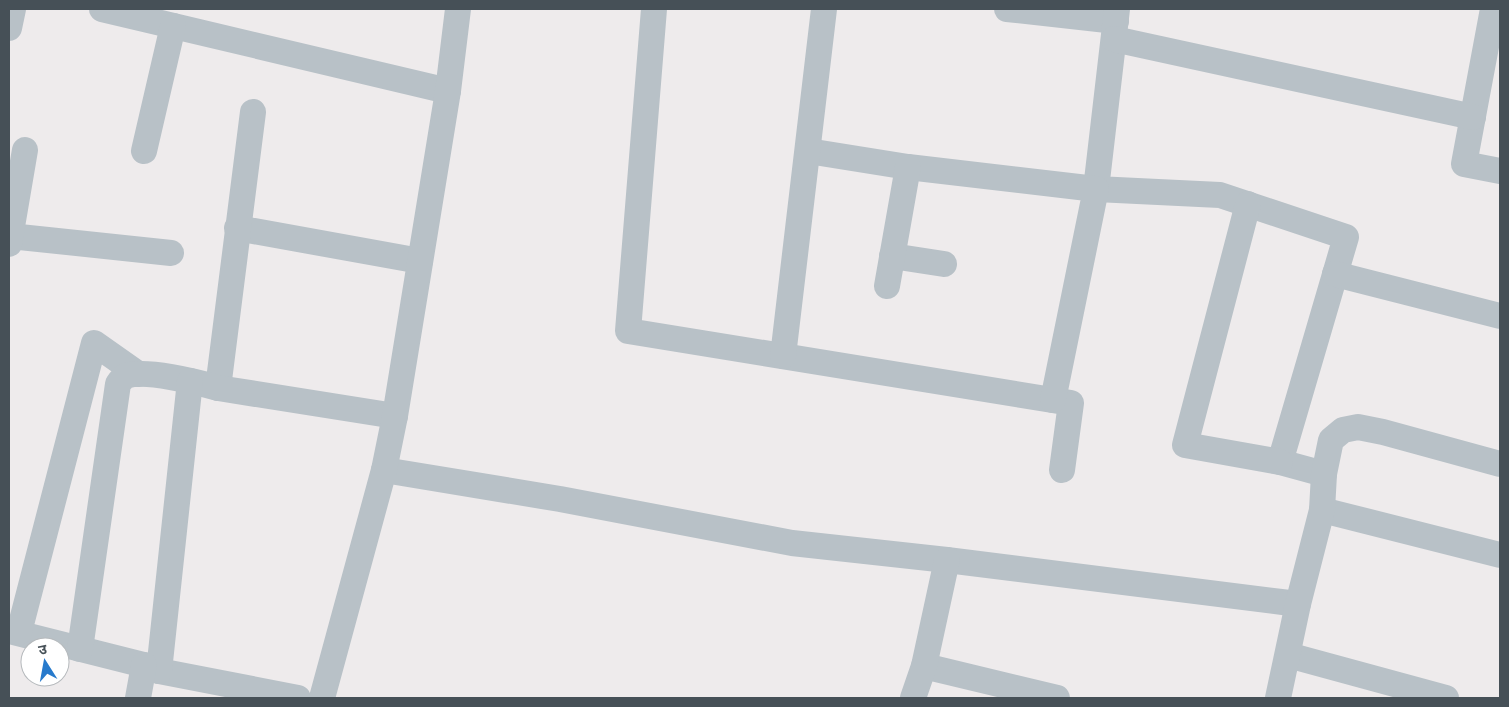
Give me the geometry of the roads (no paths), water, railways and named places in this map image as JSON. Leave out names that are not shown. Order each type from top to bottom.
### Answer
[{"type":"street","points":[[9,28],[14,9]]},
{"type":"street","points":[[107,9],[448,91]]},
{"type":"street","points":[[322,698],[384,470],[395,416],[448,91],[458,9]]},
{"type":"street","points":[[654,9],[628,331],[1071,403],[1062,470]]},
{"type":"street","points":[[783,356],[824,9]]},
{"type":"street","points":[[1006,9],[1116,23],[1473,117]]},
{"type":"street","points":[[1493,9],[1492,59],[1473,117],[1464,164],[1500,171]]},
{"type":"street","points":[[1053,400],[1096,189],[1116,23]]},
{"type":"street","points":[[144,152],[173,26]]},
{"type":"street","points":[[218,388],[253,112]]},
{"type":"street","points":[[26,150],[9,240],[171,253]]},
{"type":"street","points":[[808,151],[908,167],[1096,189],[1220,195],[1346,237],[1280,462]]},
{"type":"street","points":[[887,286],[908,167]]},
{"type":"street","points":[[1248,204],[1185,445],[1280,462],[1324,474]]},
{"type":"street","points":[[237,228],[420,261]]},
{"type":"street","points":[[892,256],[944,264]]},
{"type":"street","points":[[1335,274],[1500,316]]},
{"type":"street","points":[[138,374],[94,343],[14,632],[152,668],[298,698]]},
{"type":"street","points":[[80,649],[118,384],[124,377],[138,374],[190,381],[218,388],[395,416]]},
{"type":"street","points":[[138,698],[152,668],[190,381]]},
{"type":"street","points":[[1278,698],[1298,604],[1322,510],[1324,474],[1331,440],[1343,430],[1358,427],[1500,464]]},
{"type":"street","points":[[384,470],[560,499],[792,543],[947,560],[1298,604]]},
{"type":"street","points":[[1322,510],[1500,555]]},
{"type":"street","points":[[913,698],[924,666],[947,560]]},
{"type":"street","points":[[1288,655],[1446,698]]},
{"type":"street","points":[[924,666],[1057,698]]}]
